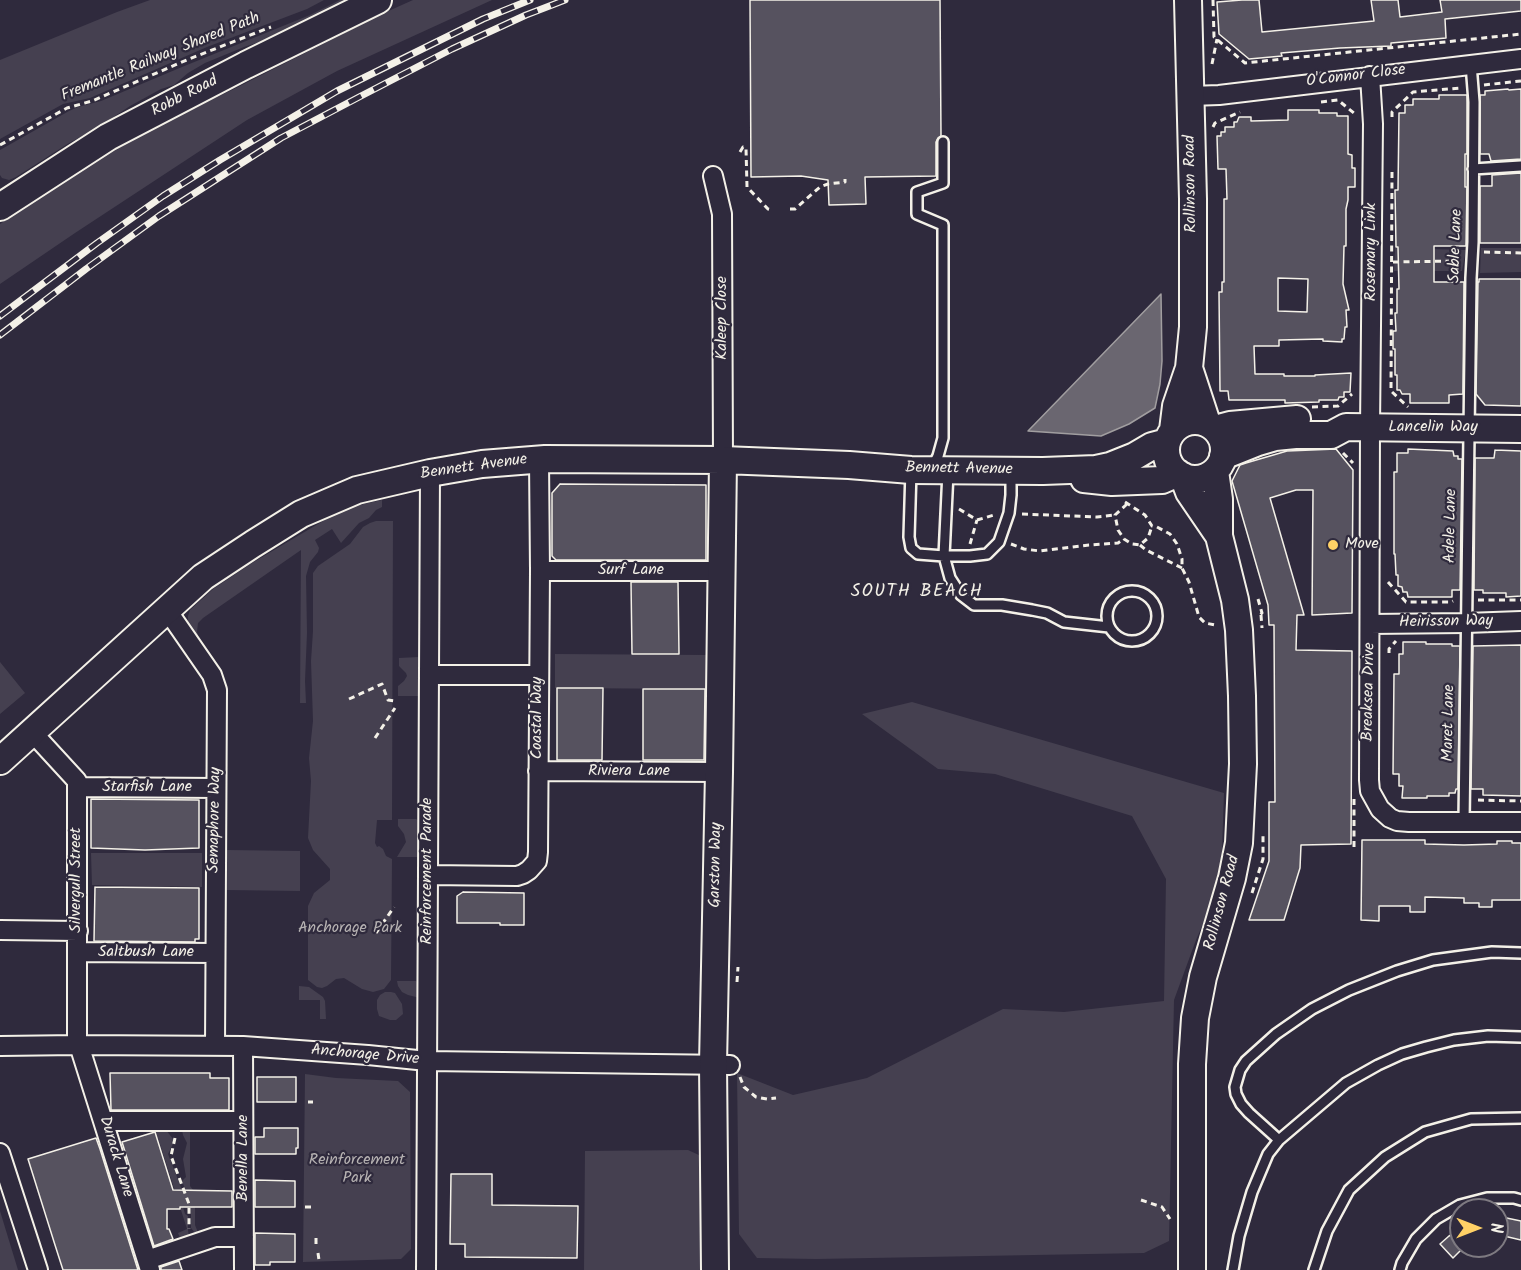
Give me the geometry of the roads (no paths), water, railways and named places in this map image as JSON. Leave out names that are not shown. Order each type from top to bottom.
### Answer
[{"type":"street","name":"Robb Road","points":[[0,207],[108,137],[378,0]]},
{"type":"street","name":"Rollinson Road","points":[[1170,436],[1176,405],[1189,368],[1193,327],[1193,199],[1188,0]]},
{"type":"street","name":"O'Connor Close","points":[[1191,96],[1521,58]]},
{"type":"street","name":"Rosemary Link","points":[[1351,434],[1373,124],[1370,76]]},
{"type":"street","name":"Kaleep Close","points":[[713,176],[722,214],[723,460]]},
{"type":"street","name":"Rollinson Road","points":[[1189,368],[1211,426]]},
{"type":"street","name":"Lancelin Way","points":[[1211,426],[1299,419],[1334,420],[1351,434]]},
{"type":"street","points":[[1198,420],[1211,426],[1221,437],[1224,446],[1219,463],[1208,476],[1200,478],[1181,475],[1167,460],[1166,451],[1170,436],[1181,424],[1189,421],[1198,420]]},
{"type":"street","name":"Lancelin Way","points":[[1219,463],[1251,444],[1296,435],[1469,428],[1521,429]]},
{"type":"street","name":"Breaksea Drive","points":[[1351,434],[1370,624],[1369,780],[1374,800],[1380,809],[1397,821],[1521,822]]},
{"type":"street","name":"Bennett Avenue","points":[[0,761],[203,577],[301,514],[357,490],[482,464],[539,460],[723,460],[928,470],[1096,469],[1135,456],[1170,436]]},
{"type":"street","name":"Coastal Way","points":[[428,875],[505,876],[523,874],[534,865],[538,856],[539,460]]},
{"type":"street","name":"Garston Way","points":[[715,1270],[727,1066],[719,772],[723,460]]},
{"type":"street","name":"Rollinson Road","points":[[1192,1258],[1192,1064],[1195,1018],[1203,977],[1232,878],[1239,843],[1241,803],[1242,707],[1239,630],[1235,600],[1219,536],[1219,463]]},
{"type":"street","name":"Bennett Avenue","points":[[1043,471],[1103,481],[1127,493],[1181,475]]},
{"type":"street","name":"Reinforcement Parade","points":[[426,1270],[430,473]]},
{"type":"street","name":"Rollinson Road","points":[[1181,475],[1189,492],[1219,536]]},
{"type":"street","name":"Surf Lane","points":[[540,571],[710,571],[722,569]]},
{"type":"street","name":"Semaphore Way","points":[[167,610],[209,670],[216,684],[218,697],[215,1046]]},
{"type":"street","name":"Heirisson Way","points":[[1370,624],[1466,624],[1521,621]]},
{"type":"street","points":[[429,675],[538,675]]},
{"type":"street","points":[[32,732],[75,777],[77,787]]},
{"type":"street","name":"Riviera Lane","points":[[538,771],[719,772]]},
{"type":"street","name":"Starfish Lane","points":[[77,787],[216,788]]},
{"type":"street","name":"Silvergull Street","points":[[77,787],[78,1045]]},
{"type":"street","points":[[0,930],[78,931]]},
{"type":"street","name":"Saltbush Lane","points":[[77,952],[215,953]]},
{"type":"street","name":"Durack Lane","points":[[78,1045],[148,1265]]},
{"type":"street","name":"Anchorage Drive","points":[[0,1047],[243,1046],[427,1061],[727,1066]]},
{"type":"street","name":"Benella Lane","points":[[243,1046],[244,1270]]},
{"type":"street","points":[[103,1121],[243,1121]]},
{"type":"street","points":[[0,1153],[38,1270]]},
{"type":"street","points":[[148,1265],[215,1237],[244,1237]]},
{"type":"lane","name":"Sable Lane","points":[[1469,428],[1474,102],[1471,64]]},
{"type":"lane","points":[[943,142],[943,183],[916,192],[916,214],[943,225],[943,438],[938,456],[928,470],[909,537],[911,548],[918,554],[944,556],[987,554],[999,542],[1009,513],[1011,471]]},
{"type":"lane","points":[[1473,170],[1521,166]]},
{"type":"lane","name":"Adele Lane","points":[[1466,624],[1469,428]]},
{"type":"lane","points":[[928,470],[946,508],[944,556],[950,578],[961,596],[974,605],[1002,605],[1047,613],[1064,622],[1109,627],[1122,639],[1131,641],[1140,640],[1154,630],[1158,613],[1155,604],[1144,593],[1136,590],[1121,592],[1109,604],[1107,612],[1109,627]]},
{"type":"lane","name":"Maret Lane","points":[[1464,822],[1466,624]]},
{"type":"lane","points":[[1279,1140],[1249,1113],[1236,1094],[1237,1080],[1246,1061],[1276,1034],[1312,1009],[1349,990],[1396,971],[1433,960],[1492,952],[1521,953]]},
{"type":"lane","points":[[1233,1270],[1239,1236],[1252,1192],[1268,1154],[1279,1140],[1346,1083],[1402,1054],[1454,1040],[1488,1036],[1521,1037]]},
{"type":"lane","points":[[1314,1270],[1327,1231],[1349,1190],[1386,1157],[1425,1132],[1471,1119],[1521,1118]]},
{"type":"lane","points":[[1400,1270],[1416,1239],[1436,1219],[1460,1206],[1486,1198],[1521,1200]]},
{"type":"railway","points":[[0,316],[163,196],[220,160],[337,91],[483,19],[530,0]]},
{"type":"railway","points":[[0,335],[159,216],[281,138],[452,49],[565,0]]},
{"type":"place","name":"Move","points":[[1333,545]]},
{"type":"district","name":"SOUTH BEACH","points":[[917,593]]},
{"type":"park label","name":"Anchorage Park","points":[[350,929]]},
{"type":"park label","name":"Reinforcement Park","points":[[357,1170]]}]
